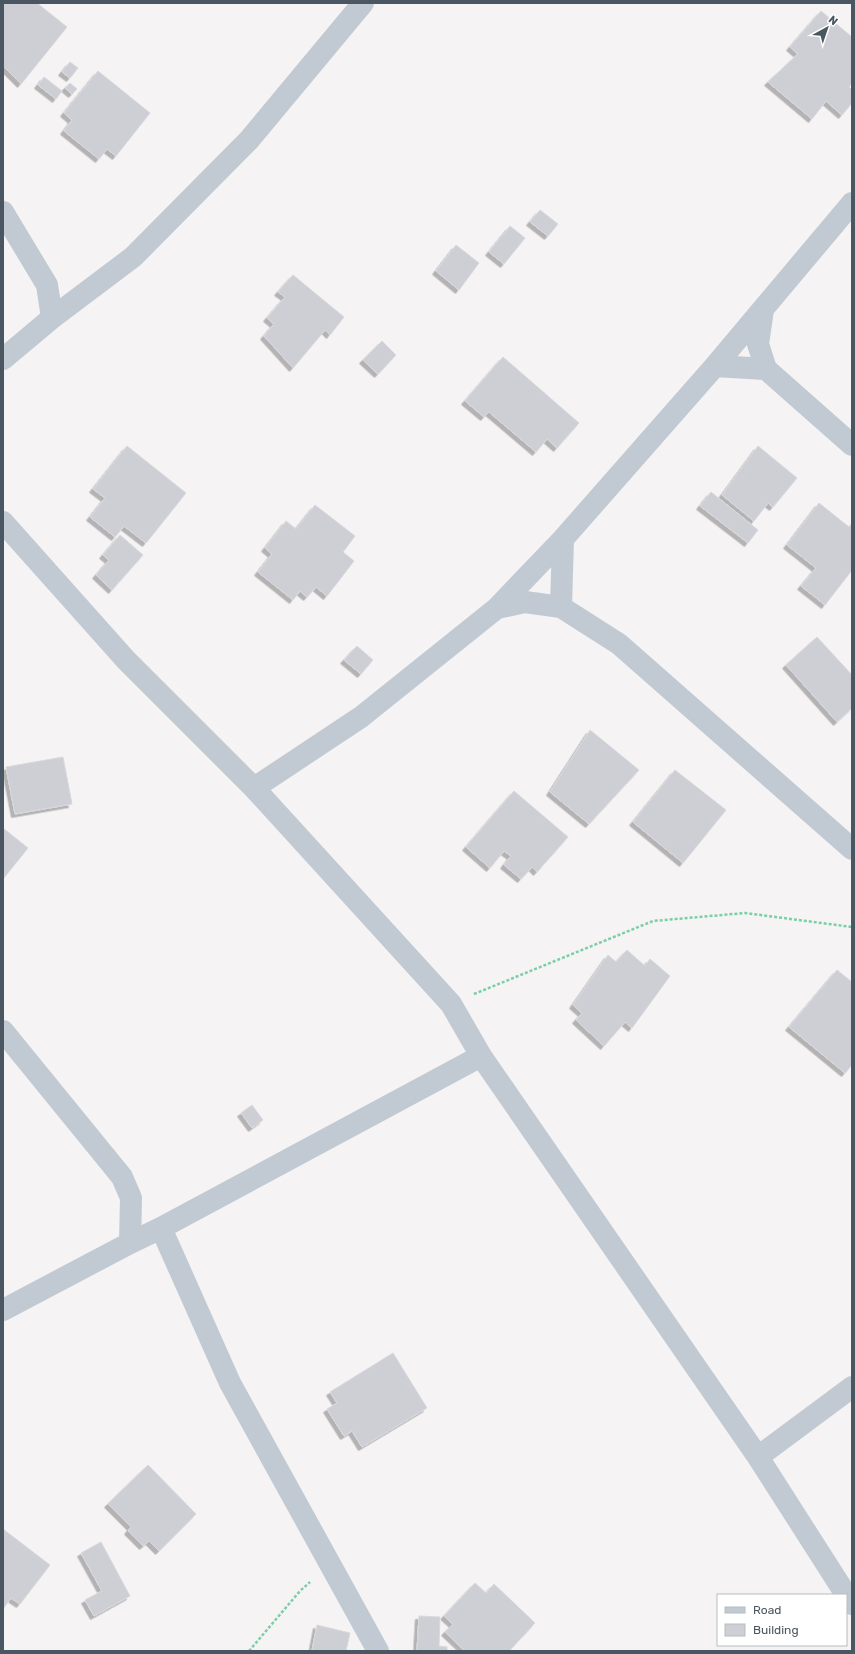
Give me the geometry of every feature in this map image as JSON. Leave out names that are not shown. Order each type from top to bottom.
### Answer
[{"type":"street","points":[[3,359],[52,318],[133,257],[243,145],[363,3]]},
{"type":"street","points":[[254,788],[361,717],[497,608],[563,539],[715,366],[852,203]]},
{"type":"street","points":[[3,212],[47,285],[52,318]]},
{"type":"street","points":[[763,310],[758,344],[766,369],[852,445]]},
{"type":"street","points":[[715,366],[766,369]]},
{"type":"street","points":[[3,522],[126,660],[254,788],[451,1004],[481,1056],[758,1457],[846,1594]]},
{"type":"street","points":[[562,607],[563,539]]},
{"type":"street","points":[[497,608],[525,602],[562,607],[619,644],[852,849]]},
{"type":"street","points":[[3,1031],[122,1177],[131,1198],[130,1243]]},
{"type":"street","points":[[3,1310],[161,1228],[481,1056]]},
{"type":"street","points":[[161,1228],[230,1383],[378,1651]]},
{"type":"street","points":[[758,1457],[852,1387]]},
{"type":"path","points":[[451,1004],[653,921],[745,913],[852,927]]},
{"type":"path","points":[[249,1651],[300,1591],[330,1564]]},
{"type":"building","points":[[3,3],[37,3],[67,27],[21,84],[3,66]]},
{"type":"building","points":[[821,11],[852,37],[852,83],[849,87],[852,90],[852,103],[842,115],[826,101],[812,119],[768,82],[798,54],[790,47]]},
{"type":"building","points":[[70,62],[78,68],[70,78],[62,72]]},
{"type":"building","points":[[98,71],[150,113],[116,156],[107,149],[99,159],[64,131],[72,120],[64,113]]},
{"type":"building","points":[[44,77],[62,91],[56,99],[38,85]]},
{"type":"building","points":[[70,83],[77,89],[72,94],[65,88]]},
{"type":"building","points":[[540,210],[558,224],[548,236],[530,222]]},
{"type":"building","points":[[510,226],[525,238],[504,264],[489,252]]},
{"type":"building","points":[[456,245],[479,263],[459,290],[436,271]]},
{"type":"building","points":[[293,275],[344,317],[330,335],[325,330],[293,368],[264,336],[274,324],[267,318],[285,297],[278,292]]},
{"type":"building","points":[[382,341],[396,355],[378,374],[363,360]]},
{"type":"building","points":[[503,357],[579,423],[557,448],[547,439],[536,452],[489,412],[484,417],[465,401]]},
{"type":"building","points":[[127,446],[186,493],[146,543],[124,526],[115,537],[90,517],[105,498],[93,489]]},
{"type":"building","points":[[758,446],[797,478],[773,507],[768,503],[754,521],[722,495]]},
{"type":"building","points":[[711,492],[758,530],[748,543],[700,506]]},
{"type":"building","points":[[819,503],[849,527],[852,523],[852,570],[825,605],[801,586],[816,568],[787,545]]},
{"type":"building","points":[[315,505],[355,536],[343,552],[354,561],[327,596],[316,587],[307,597],[300,591],[293,600],[258,572],[272,554],[265,548],[286,521],[296,529]]},
{"type":"building","points":[[120,535],[143,555],[112,590],[96,575],[109,560],[103,555]]},
{"type":"building","points":[[817,637],[852,675],[852,708],[837,722],[786,665]]},
{"type":"building","points":[[357,646],[373,660],[361,674],[344,660]]},
{"type":"building","points":[[590,730],[639,770],[589,824],[550,792]]},
{"type":"building","points":[[63,757],[72,804],[15,814],[6,767]]},
{"type":"building","points":[[675,770],[726,810],[683,863],[633,822]]},
{"type":"building","points":[[514,791],[568,837],[537,872],[532,867],[521,879],[504,865],[511,856],[504,851],[490,868],[466,847]]},
{"type":"building","points":[[3,828],[28,848],[3,879]]},
{"type":"building","points":[[627,950],[645,966],[650,959],[670,976],[632,1028],[625,1022],[604,1046],[576,1020],[582,1013],[573,1005],[608,955],[616,962]]},
{"type":"building","points":[[837,970],[852,982],[852,1065],[845,1073],[789,1027]]},
{"type":"building","points":[[252,1105],[263,1120],[252,1128],[241,1113]]},
{"type":"building","points":[[393,1353],[427,1408],[362,1447],[352,1431],[344,1436],[327,1409],[337,1403],[330,1392]]},
{"type":"building","points":[[148,1465],[196,1514],[159,1551],[149,1541],[143,1546],[128,1531],[131,1527],[108,1504]]},
{"type":"building","points":[[3,1529],[50,1565],[20,1604],[11,1598],[3,1609]]},
{"type":"building","points":[[101,1542],[130,1596],[94,1616],[85,1600],[102,1591],[81,1553]]},
{"type":"building","points":[[475,1583],[486,1593],[494,1584],[535,1623],[509,1651],[465,1651],[445,1632],[453,1624],[444,1616]]},
{"type":"building","points":[[419,1616],[440,1617],[439,1646],[447,1647],[447,1651],[417,1651]]},
{"type":"building","points":[[317,1625],[350,1633],[346,1651],[312,1651]]}]
